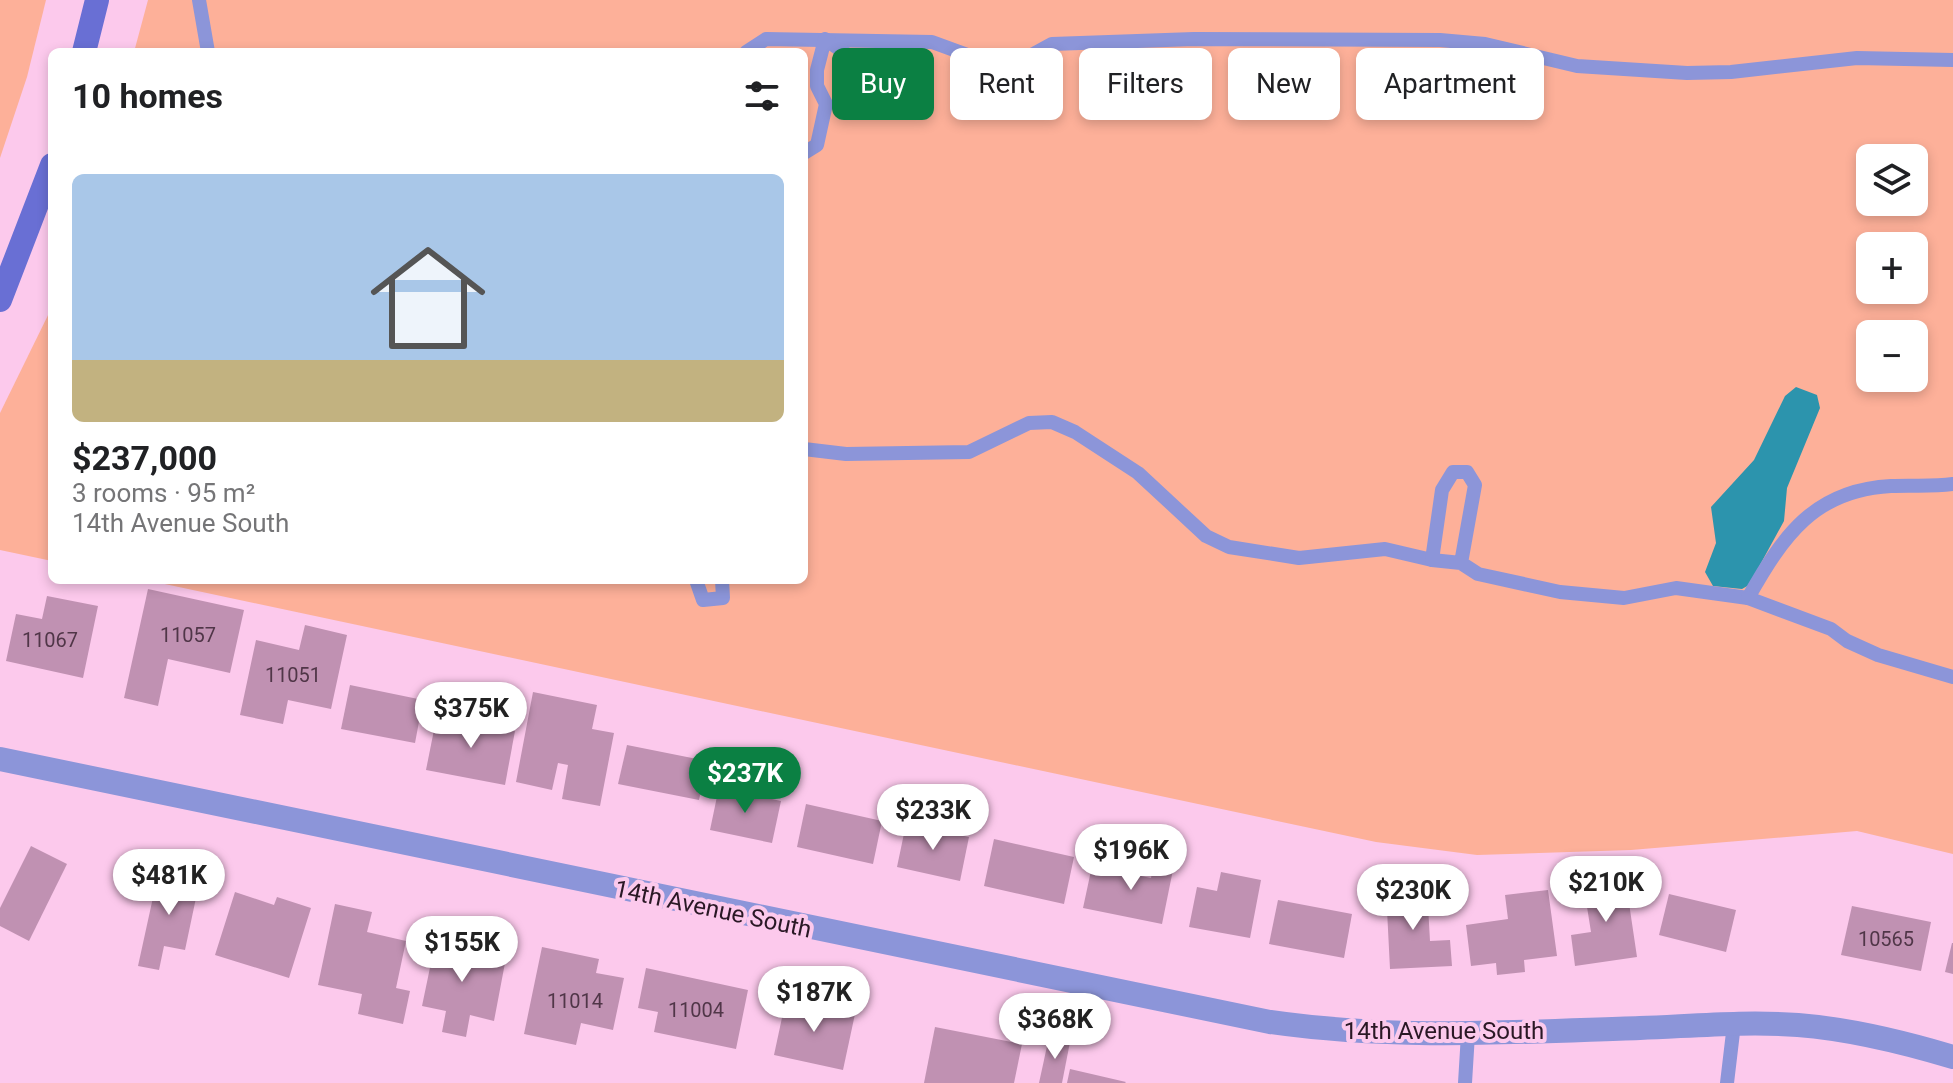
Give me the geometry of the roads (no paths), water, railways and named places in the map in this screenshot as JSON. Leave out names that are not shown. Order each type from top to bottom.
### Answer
[{"type":"street","points":[[85,48],[97,0]]},
{"type":"street","points":[[0,300],[48,175]]},
{"type":"street","name":"14th Avenue South","points":[[0,759],[1204,1011],[1329,1031],[1468,1034],[1734,1024],[1800,1025],[1851,1033],[1953,1057]]},
{"type":"lane","points":[[199,0],[207,48]]},
{"type":"lane","points":[[752,48],[766,39],[932,42],[995,65],[1021,61],[1052,44],[1194,39],[1440,40],[1485,44],[1577,66],[1687,73],[1857,58],[1953,60]]},
{"type":"lane","points":[[825,39],[862,65],[881,60],[905,42]]},
{"type":"lane","points":[[808,151],[817,145],[823,127],[826,104],[810,89],[825,39]]},
{"type":"lane","points":[[808,449],[846,454],[969,452],[1029,423],[1052,422],[1075,432],[1138,473],[1206,536],[1229,547],[1299,558],[1385,549],[1461,563],[1478,574],[1560,592],[1624,598],[1676,588],[1748,598],[1831,629],[1847,641],[1878,655],[1953,677]]},
{"type":"lane","points":[[1432,560],[1442,490],[1453,472],[1467,472],[1475,485],[1461,563]]},
{"type":"lane","points":[[1748,598],[1777,547],[1803,517],[1843,495],[1891,486],[1922,488],[1953,484]]},
{"type":"lane","points":[[697,584],[703,600],[713,602],[723,598],[722,584]]},
{"type":"lane","points":[[1727,1083],[1734,1024]]},
{"type":"lane","points":[[1465,1083],[1468,1034]]},
{"type":"water","points":[[1796,387],[1817,395],[1820,408],[1787,488],[1784,521],[1749,585],[1742,589],[1713,586],[1705,572],[1716,543],[1711,507],[1754,460],[1785,396]]}]
